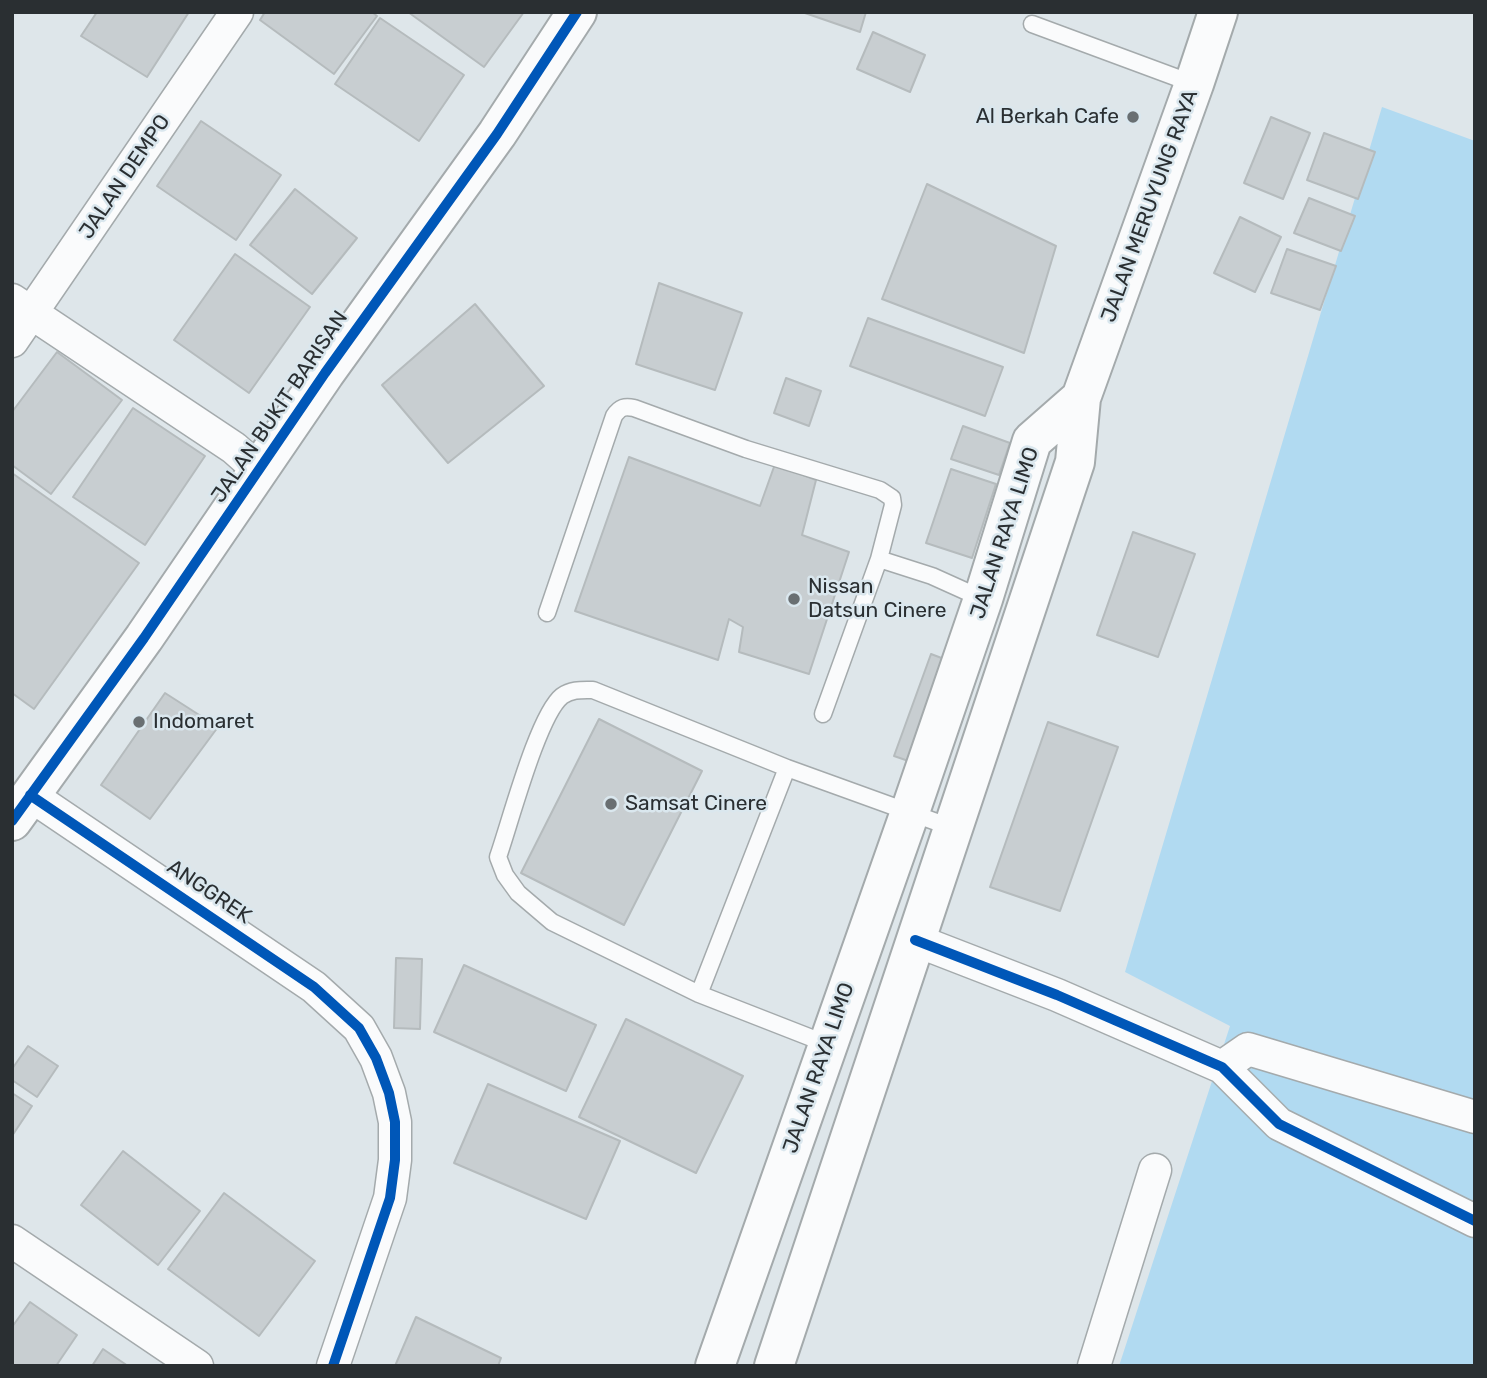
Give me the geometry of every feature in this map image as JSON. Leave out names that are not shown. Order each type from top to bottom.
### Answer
[{"type":"main road","name":"JALAN BUKIT BARISAN","points":[[21,808],[144,638],[325,373],[497,134],[577,12]]},
{"type":"main road","name":"JALAN MERUYUNG RAYA","points":[[1081,398],[1218,12]]},
{"type":"main road","name":"JALAN RAYA LIMO","points":[[715,1366],[983,599],[1032,441],[1081,398]]},
{"type":"main road","name":"JALAN RAYA LIMO","points":[[774,1366],[1075,461],[1081,398]]},
{"type":"main road","points":[[830,1037],[880,1046]]},
{"type":"street","name":"JALAN DEMPO","points":[[12,341],[22,307],[237,12]]},
{"type":"street","points":[[22,307],[233,448],[260,471]]},
{"type":"street","name":"ANGGREK","points":[[21,808],[314,987],[359,1028],[376,1058],[389,1093],[395,1122],[395,1160],[390,1198],[333,1366]]},
{"type":"street","points":[[915,940],[1057,995],[1222,1067],[1279,1124],[1475,1222]]},
{"type":"street","points":[[1222,1067],[1248,1049],[1475,1117]]},
{"type":"street","points":[[1094,1366],[1155,1170]]},
{"type":"street","points":[[12,1241],[197,1366]]},
{"type":"lane","points":[[1032,24],[1194,84]]},
{"type":"lane","points":[[547,613],[614,416],[625,407],[746,449],[887,493],[892,498],[893,505],[879,559],[823,714]]},
{"type":"lane","points":[[879,559],[932,576],[983,599]]},
{"type":"lane","points":[[830,1037],[699,994],[552,922],[518,893],[505,875],[498,857],[540,731],[553,706],[562,696],[576,689],[593,690],[787,768],[953,828]]},
{"type":"lane","points":[[699,994],[787,768]]},
{"type":"shaded area","points":[[1382,107],[1475,141],[1475,1366],[1119,1366],[1230,1026],[1125,972]]},
{"type":"building","points":[[97,12],[189,12],[147,77],[81,36]]},
{"type":"building","points":[[265,12],[372,12],[377,16],[334,74],[260,20]]},
{"type":"building","points":[[408,12],[524,12],[484,67]]},
{"type":"building","points":[[802,12],[866,12],[860,32]]},
{"type":"building","points":[[380,18],[464,75],[419,141],[335,84]]},
{"type":"building","points":[[873,32],[925,55],[910,92],[857,69]]},
{"type":"building","points":[[1271,117],[1310,133],[1283,199],[1244,183]]},
{"type":"building","points":[[201,121],[281,175],[236,240],[157,186]]},
{"type":"building","points":[[1324,133],[1375,152],[1358,199],[1307,180]]},
{"type":"building","points":[[927,184],[1056,246],[1024,353],[882,299]]},
{"type":"building","points":[[295,189],[357,238],[312,294],[250,245]]},
{"type":"building","points":[[1309,198],[1355,216],[1341,251],[1294,233]]},
{"type":"building","points":[[1240,217],[1281,237],[1255,292],[1214,273]]},
{"type":"building","points":[[1287,249],[1336,266],[1320,310],[1271,293]]},
{"type":"building","points":[[235,254],[310,307],[249,393],[174,340]]},
{"type":"building","points":[[659,283],[742,313],[715,390],[636,364]]},
{"type":"building","points":[[475,304],[544,386],[448,463],[382,385]]},
{"type":"building","points":[[868,318],[1003,367],[985,416],[850,366]]},
{"type":"building","points":[[57,352],[122,400],[51,494],[12,465],[12,412]]},
{"type":"building","points":[[786,378],[821,391],[809,426],[774,413]]},
{"type":"building","points":[[133,408],[205,456],[145,545],[73,497]]},
{"type":"building","points":[[963,426],[1010,443],[999,475],[951,459]]},
{"type":"building","points":[[629,457],[760,506],[775,464],[816,480],[802,535],[849,552],[809,674],[739,652],[743,627],[729,619],[718,660],[575,611]]},
{"type":"building","points":[[951,469],[996,484],[972,558],[926,543]]},
{"type":"building","points":[[12,473],[139,563],[34,709],[12,693]]},
{"type":"building","points":[[1133,532],[1195,554],[1158,657],[1097,635]]},
{"type":"building","points":[[931,654],[960,665],[923,766],[894,756]]},
{"type":"building","points":[[165,693],[218,727],[150,819],[101,785]]},
{"type":"building","points":[[599,719],[702,771],[624,925],[521,873]]},
{"type":"building","points":[[1048,722],[1118,747],[1060,911],[990,887]]},
{"type":"building","points":[[396,958],[422,959],[420,1029],[394,1028]]},
{"type":"building","points":[[464,965],[596,1025],[566,1091],[434,1032]]},
{"type":"building","points":[[626,1019],[743,1076],[696,1173],[579,1117]]},
{"type":"building","points":[[28,1046],[58,1066],[37,1097],[12,1080],[12,1069]]},
{"type":"building","points":[[488,1084],[620,1141],[586,1219],[454,1163]]},
{"type":"building","points":[[12,1093],[32,1106],[12,1136]]},
{"type":"building","points":[[123,1151],[200,1211],[158,1265],[81,1205]]},
{"type":"building","points":[[224,1193],[315,1261],[259,1336],[168,1269]]},
{"type":"building","points":[[30,1302],[77,1335],[56,1366],[12,1366],[12,1327]]},
{"type":"building","points":[[416,1317],[501,1358],[498,1366],[395,1366]]},
{"type":"building","points":[[103,1349],[128,1366],[92,1366]]},
{"type":"cycle path","points":[[12,821],[144,638],[325,373],[497,134],[577,12]]},
{"type":"cycle path","points":[[30,795],[314,987],[359,1028],[376,1058],[389,1093],[395,1122],[395,1160],[390,1198],[333,1366]]},
{"type":"cycle path","points":[[915,940],[1057,995],[1222,1067],[1279,1124],[1475,1221]]},
{"type":"place","name":"Al Berkah Cafe","points":[[1133,117]]},
{"type":"place","name":"Nissan Datsun Cinere","points":[[794,599]]},
{"type":"place","name":"Indomaret","points":[[139,722]]},
{"type":"place","name":"Samsat Cinere","points":[[611,804]]}]
